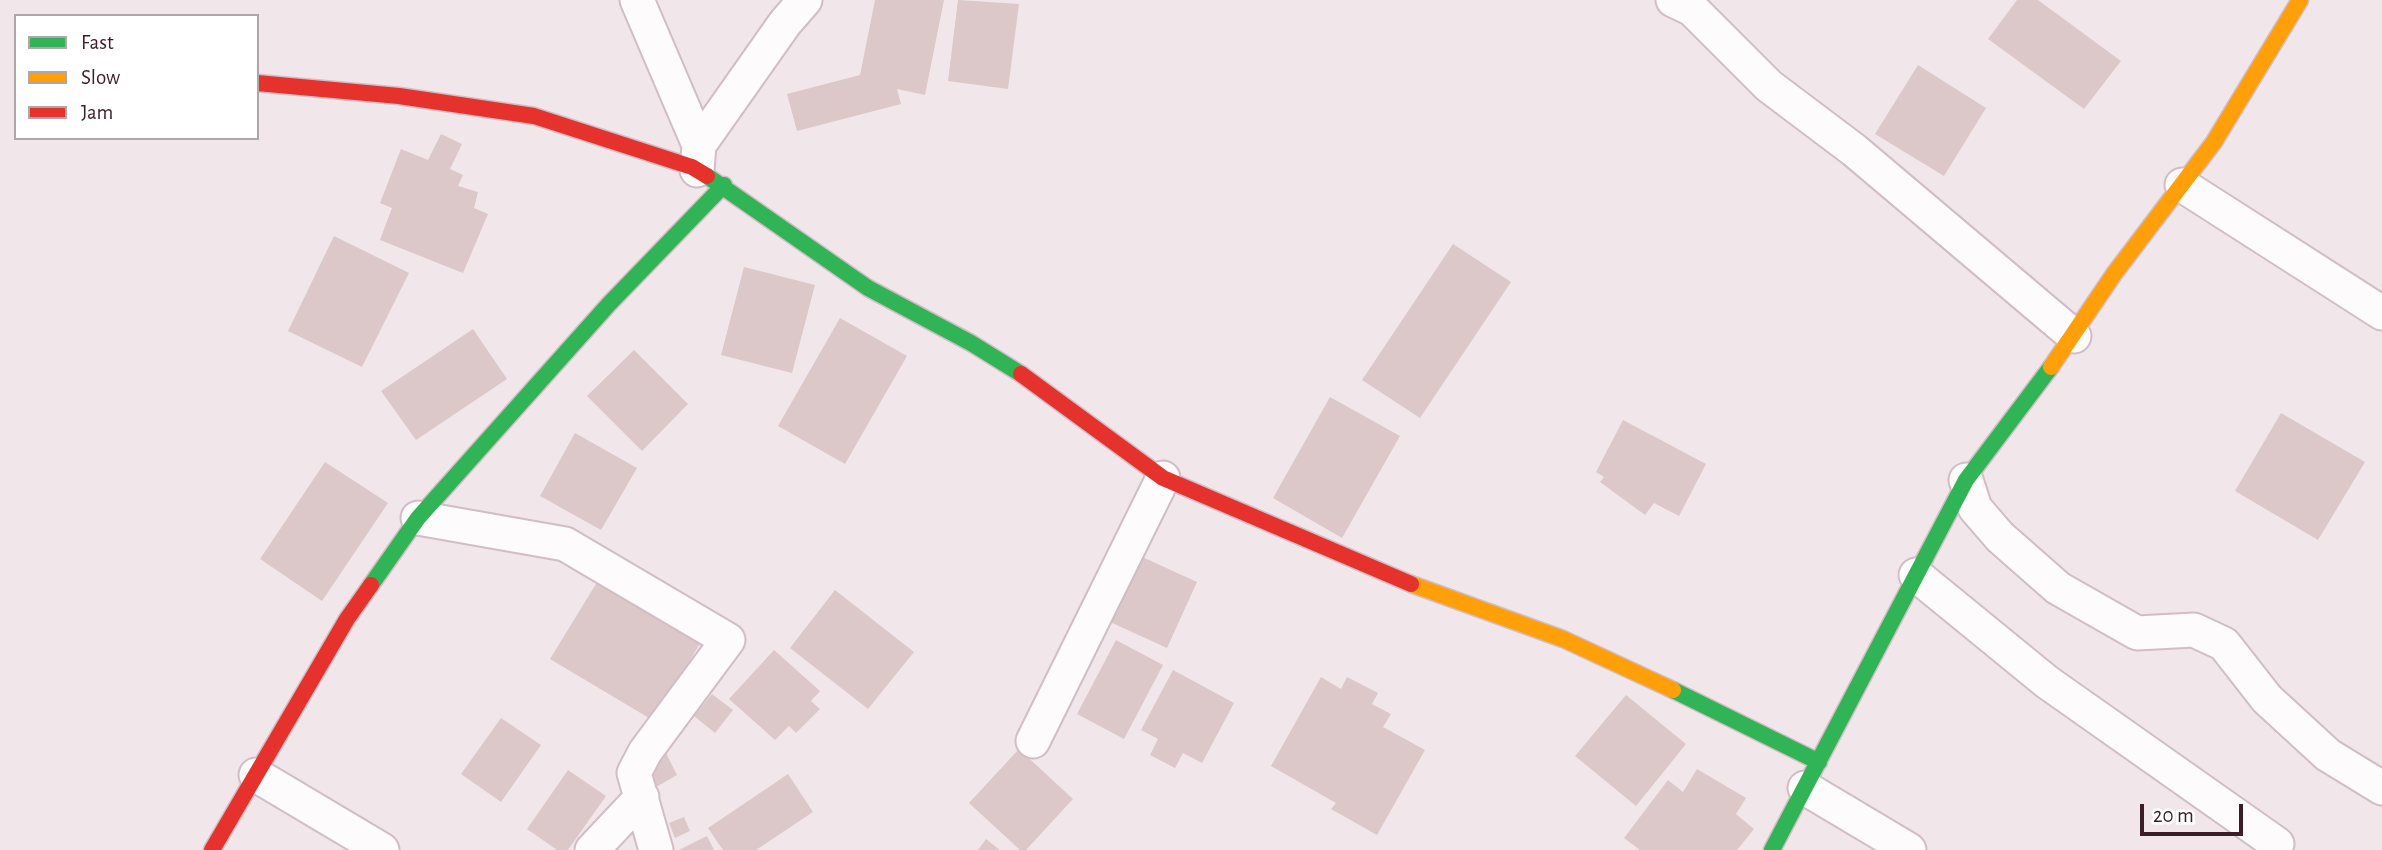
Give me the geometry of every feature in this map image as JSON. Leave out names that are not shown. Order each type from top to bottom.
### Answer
[{"type":"street","points":[[637,0],[707,167]]},
{"type":"street","points":[[212,850],[347,619],[418,517],[609,304],[707,167],[785,23],[805,0]]},
{"type":"street","points":[[1673,0],[1692,9],[1769,86],[1854,150],[2074,336]]},
{"type":"street","points":[[1772,850],[1966,480],[2074,336],[2114,274],[2214,142],[2300,0]]},
{"type":"street","points":[[259,83],[399,96],[534,116],[707,167],[868,288],[971,343],[1021,375],[1163,478],[1433,593],[1575,644],[1812,775],[1909,850]]},
{"type":"street","points":[[2182,185],[2382,313]]},
{"type":"street","points":[[1033,741],[1163,478]]},
{"type":"street","points":[[1966,480],[1975,508],[1983,518],[2000,537],[2058,588],[2137,633],[2193,630],[2224,644],[2267,699],[2318,746],[2361,778],[2382,788]]},
{"type":"street","points":[[418,517],[565,544],[728,640],[645,752],[634,773],[656,850]]},
{"type":"street","points":[[1916,575],[2047,682],[2277,844]]},
{"type":"street","points":[[256,775],[382,850]]},
{"type":"street","points":[[592,850],[642,797]]},
{"type":"building","points":[[875,0],[944,0],[925,95],[897,89],[901,104],[797,131],[787,94],[860,75]]},
{"type":"building","points":[[958,0],[1019,4],[1008,89],[948,81]]},
{"type":"building","points":[[2017,0],[2038,0],[2121,61],[2084,109],[1988,39]]},
{"type":"building","points":[[1918,65],[1986,108],[1944,176],[1875,134]]},
{"type":"building","points":[[441,134],[462,144],[450,169],[463,175],[458,186],[478,192],[474,208],[488,214],[463,273],[380,240],[392,208],[380,203],[401,149],[428,160]]},
{"type":"building","points":[[334,236],[409,273],[362,367],[288,331]]},
{"type":"building","points":[[1453,244],[1511,282],[1420,418],[1362,380]]},
{"type":"building","points":[[744,267],[815,285],[792,373],[721,355]]},
{"type":"building","points":[[840,318],[907,356],[845,464],[778,426]]},
{"type":"building","points":[[473,329],[507,379],[416,440],[381,391]]},
{"type":"building","points":[[634,350],[688,404],[642,451],[587,396]]},
{"type":"building","points":[[1330,397],[1400,436],[1342,538],[1273,498]]},
{"type":"building","points":[[2281,413],[2365,462],[2318,540],[2235,491]]},
{"type":"building","points":[[1623,420],[1706,464],[1679,516],[1654,503],[1645,515],[1600,482],[1604,477],[1596,472]]},
{"type":"building","points":[[575,433],[637,468],[601,530],[540,496]]},
{"type":"building","points":[[325,462],[388,503],[322,601],[260,559]]},
{"type":"building","points":[[1140,556],[1197,582],[1167,648],[1110,622]]},
{"type":"building","points":[[599,579],[702,640],[654,721],[550,659]]},
{"type":"building","points":[[835,590],[914,652],[868,709],[790,648]]},
{"type":"building","points":[[1116,640],[1163,665],[1124,739],[1077,714]]},
{"type":"building","points":[[774,650],[820,691],[811,701],[820,709],[796,733],[789,726],[775,740],[729,699]]},
{"type":"building","points":[[1173,670],[1234,703],[1202,763],[1183,753],[1175,768],[1150,755],[1158,739],[1141,730]]},
{"type":"building","points":[[1321,677],[1341,689],[1347,677],[1378,693],[1372,704],[1391,714],[1383,727],[1425,750],[1377,835],[1331,809],[1336,803],[1271,766]]},
{"type":"building","points":[[712,694],[733,710],[715,733],[694,716]]},
{"type":"building","points":[[1626,695],[1686,744],[1636,806],[1575,756]]},
{"type":"building","points":[[501,718],[541,745],[501,802],[461,774]]},
{"type":"building","points":[[1019,749],[1073,799],[1026,850],[1020,850],[969,803]]},
{"type":"building","points":[[666,753],[677,775],[656,787],[643,765]]},
{"type":"building","points":[[1697,769],[1746,798],[1736,814],[1754,829],[1737,850],[1640,850],[1624,838],[1668,780],[1683,792]]},
{"type":"building","points":[[568,770],[606,796],[568,850],[557,850],[527,829]]},
{"type":"building","points":[[788,774],[813,812],[756,850],[723,850],[708,828]]},
{"type":"building","points":[[684,817],[690,831],[675,838],[669,823]]},
{"type":"building","points":[[707,836],[714,850],[679,850]]},
{"type":"building","points":[[986,839],[1000,850],[978,850]]},
{"type":"traffic: fast","points":[[707,176],[868,288],[971,343],[1021,374]]},
{"type":"traffic: fast","points":[[371,585],[418,518],[609,304],[724,185]]},
{"type":"traffic: fast","points":[[1772,850],[1966,480],[2051,367]]},
{"type":"traffic: fast","points":[[1673,690],[1819,762]]},
{"type":"traffic: slow","points":[[2051,367],[2114,274],[2214,142],[2300,0]]},
{"type":"traffic: slow","points":[[1411,584],[1563,639],[1673,690]]},
{"type":"traffic: jam","points":[[259,83],[399,96],[534,116],[692,167],[707,176]]},
{"type":"traffic: jam","points":[[1021,374],[1163,478],[1411,584]]},
{"type":"traffic: jam","points":[[212,850],[347,619],[371,585]]}]
